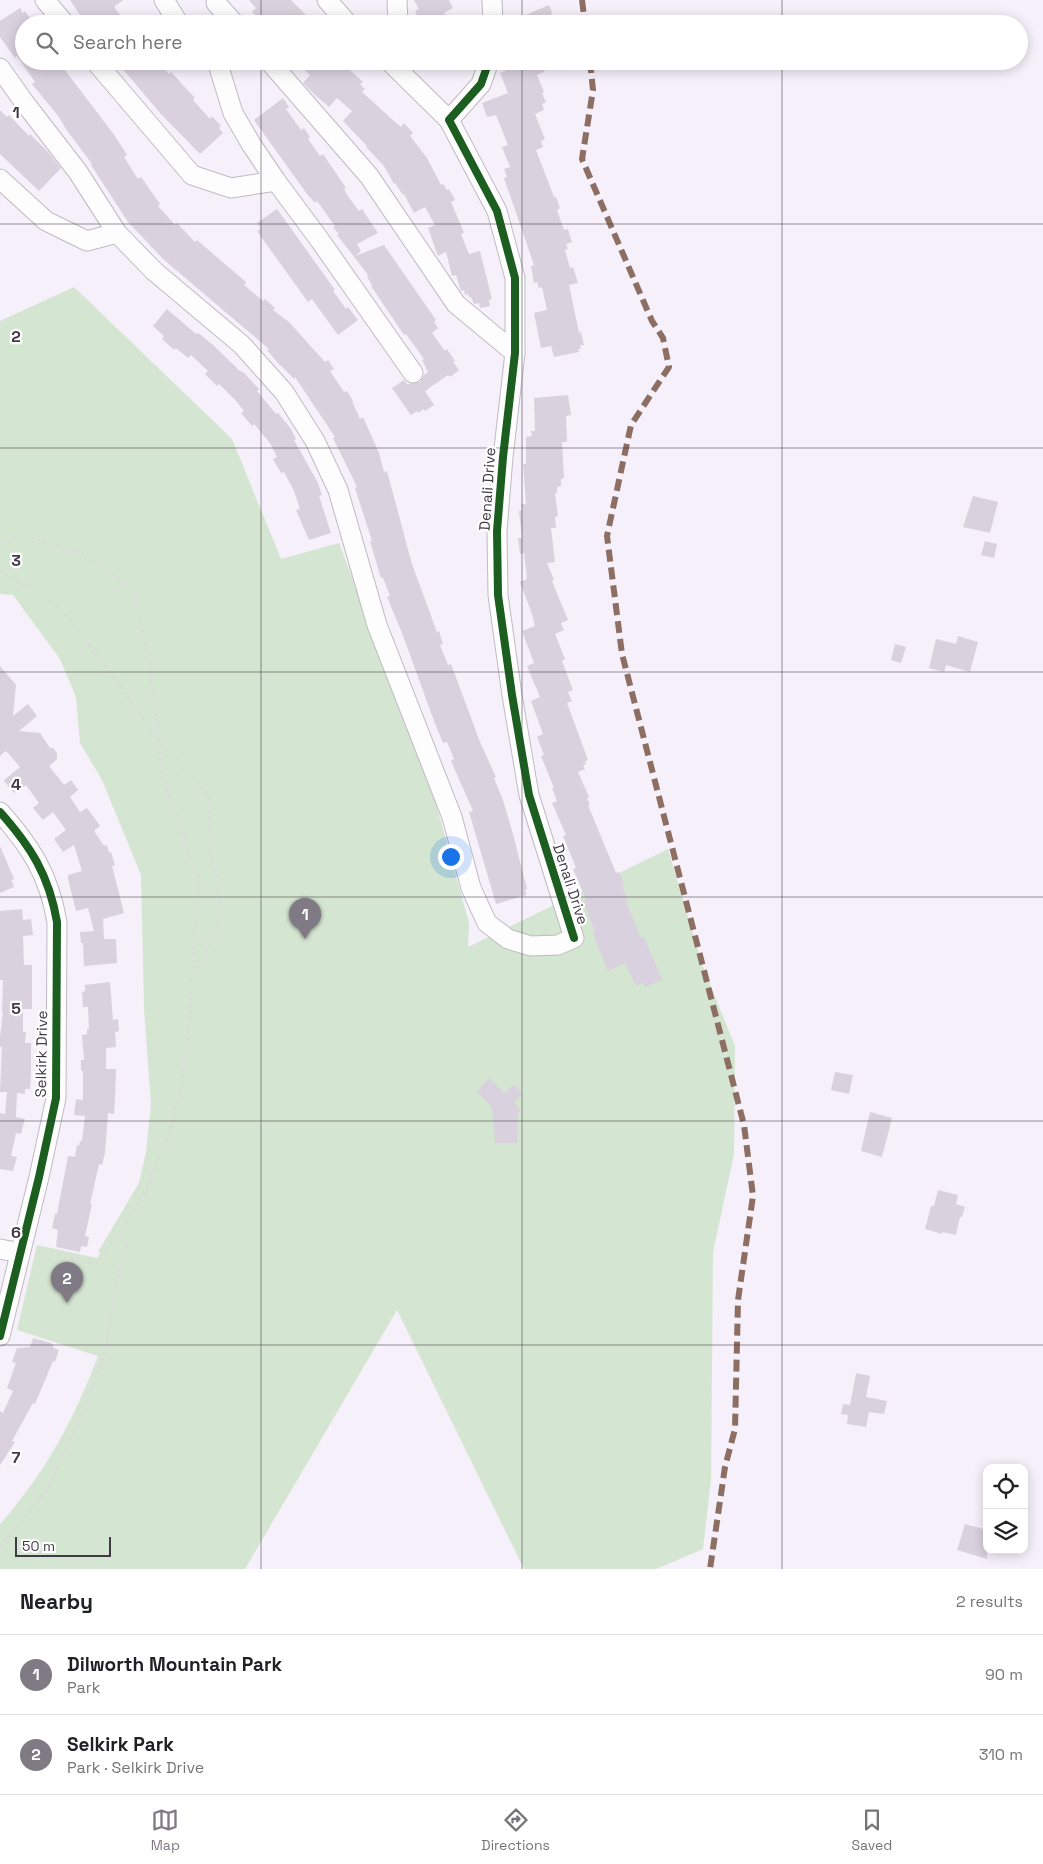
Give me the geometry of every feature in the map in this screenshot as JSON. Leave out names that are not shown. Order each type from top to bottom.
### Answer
[{"type":"street","points":[[45,0],[58,15]]},
{"type":"street","points":[[164,0],[173,15]]},
{"type":"street","points":[[327,0],[340,15]]},
{"type":"street","points":[[397,0],[398,15]]},
{"type":"street","points":[[492,0],[493,15]]},
{"type":"street","points":[[216,2],[216,15]]},
{"type":"street","points":[[216,2],[227,15]]},
{"type":"street","points":[[0,68],[78,172],[118,233],[88,241],[46,221],[0,179]]},
{"type":"street","points":[[103,70],[192,175],[231,188],[276,181]]},
{"type":"street","points":[[221,70],[233,113],[276,181],[413,373]]},
{"type":"street","points":[[277,70],[369,176],[456,304],[515,353]]},
{"type":"street","name":"Denali Drive","points":[[118,233],[154,271],[242,345],[284,392],[315,441],[338,490],[377,625],[452,817],[471,888],[487,923],[508,939],[531,946],[558,945],[574,938],[529,795],[498,595],[498,522],[503,457],[515,353],[515,278],[497,211],[449,120],[397,70]]},
{"type":"street","points":[[449,120],[481,84],[486,70]]},
{"type":"street","name":"Selkirk Drive","points":[[0,812],[20,834],[40,866],[53,896],[57,922],[56,1098],[39,1177],[0,1336]]},
{"type":"street","points":[[0,1249],[20,1253]]},
{"type":"path","points":[[0,542],[26,536],[87,555],[132,589],[150,664],[161,773],[198,877],[187,1057],[169,1137],[144,1193],[120,1232],[96,1264],[54,1252],[20,1253]]},
{"type":"path","points":[[0,571],[47,597],[70,621],[159,740],[208,796],[210,849],[219,887],[219,929],[192,974]]},
{"type":"path","points":[[0,1547],[46,1490],[91,1392],[103,1357],[111,1321],[114,1294],[126,1247],[120,1232]]},
{"type":"green space","points":[[74,287],[232,439],[281,559],[339,543],[430,782],[469,923],[468,947],[668,849],[702,964],[735,1046],[734,1154],[713,1252],[711,1479],[703,1549],[656,1569],[524,1569],[397,1310],[245,1569],[0,1569],[0,1524],[31,1486],[57,1445],[79,1402],[98,1356],[17,1330],[37,1245],[97,1258],[100,1253],[98,1252],[139,1183],[146,1152],[151,1104],[144,1008],[141,875],[102,780],[80,743],[76,697],[60,659],[13,595],[0,594],[0,321]]},
{"type":"building","points":[[70,0],[123,0],[114,7],[120,15],[80,15]]},
{"type":"building","points":[[249,0],[291,0],[306,15],[255,15],[252,12],[256,8]]},
{"type":"building","points":[[414,0],[449,0],[453,8],[444,13],[445,15],[417,15],[415,11],[419,9]]},
{"type":"building","points":[[549,5],[552,12],[551,15],[526,15]]},
{"type":"building","points":[[20,8],[23,13],[25,11],[28,15],[15,15],[15,58],[0,37],[0,21]]},
{"type":"building","points":[[27,70],[65,70],[115,136],[127,155],[124,157],[138,179],[141,177],[160,204],[158,206],[175,225],[177,223],[195,242],[197,240],[246,282],[244,285],[263,301],[265,299],[275,308],[273,310],[289,322],[325,362],[328,360],[334,369],[330,371],[344,392],[347,391],[360,419],[363,417],[379,453],[384,472],[387,471],[412,564],[437,632],[439,631],[443,644],[440,645],[448,665],[451,664],[480,742],[496,777],[494,778],[503,800],[527,889],[525,890],[526,895],[496,904],[469,812],[473,811],[451,761],[454,759],[447,742],[443,743],[434,721],[387,597],[390,596],[383,578],[381,578],[374,555],[370,541],[372,541],[355,488],[357,487],[333,438],[335,437],[295,377],[294,379],[277,362],[267,350],[269,349],[163,259],[128,222],[92,164],[59,117],[32,84],[35,82]]},
{"type":"building","points":[[124,70],[165,70],[169,74],[171,72],[195,98],[193,100],[210,119],[212,116],[221,126],[219,128],[223,133],[200,154],[161,114]]},
{"type":"building","points":[[305,70],[350,70],[363,82],[360,84],[365,89],[362,92],[401,127],[404,123],[413,133],[410,136],[427,158],[441,185],[443,184],[447,190],[449,189],[455,200],[451,202],[464,233],[461,234],[469,254],[480,251],[492,299],[489,300],[490,306],[480,308],[479,303],[474,304],[468,294],[465,295],[464,290],[461,291],[456,275],[452,276],[446,252],[438,256],[428,228],[435,225],[425,207],[414,213],[404,194],[394,184],[384,166],[343,121],[352,111],[337,98],[329,107],[303,83],[310,75]]},
{"type":"building","points":[[507,70],[545,70],[537,75],[546,102],[542,104],[544,110],[535,114],[545,139],[541,141],[543,147],[536,150],[560,208],[557,210],[564,230],[568,229],[572,242],[566,244],[568,249],[565,250],[570,268],[573,267],[578,283],[569,285],[579,333],[581,332],[584,345],[580,345],[581,349],[578,349],[579,352],[554,357],[551,346],[541,348],[534,313],[547,310],[542,287],[539,288],[537,282],[534,283],[531,266],[534,265],[504,178],[507,177],[504,169],[510,167],[502,147],[508,145],[496,115],[487,117],[482,103],[508,93],[500,73]]},
{"type":"building","points":[[283,98],[289,107],[286,109],[301,130],[304,128],[310,137],[308,139],[320,156],[323,154],[346,188],[344,189],[347,195],[359,211],[362,209],[378,233],[357,244],[361,251],[355,256],[384,245],[436,320],[434,322],[438,328],[432,333],[455,361],[453,362],[459,370],[450,377],[448,375],[425,391],[434,405],[425,411],[424,409],[418,413],[417,411],[411,415],[392,388],[404,380],[407,384],[420,382],[428,372],[422,360],[424,359],[406,334],[404,335],[371,286],[366,272],[337,235],[339,234],[333,227],[335,226],[317,201],[315,203],[307,194],[254,120]]},
{"type":"building","points":[[0,110],[7,117],[9,115],[29,136],[30,134],[61,168],[39,191],[0,154]]},
{"type":"building","points":[[277,209],[335,290],[333,291],[346,309],[348,307],[358,320],[338,335],[312,299],[308,302],[257,231],[261,228],[257,223]]},
{"type":"building","points":[[167,309],[196,334],[198,333],[212,344],[242,371],[259,389],[257,391],[276,414],[278,413],[291,429],[296,439],[294,440],[318,483],[322,495],[319,496],[331,533],[309,540],[296,510],[300,509],[294,491],[284,472],[281,473],[273,459],[277,457],[270,443],[254,424],[252,426],[241,413],[244,411],[235,400],[219,384],[217,386],[205,374],[208,371],[191,355],[188,358],[176,348],[174,350],[162,339],[164,336],[153,326]]},
{"type":"building","points":[[568,395],[571,415],[566,416],[567,442],[562,442],[564,478],[561,479],[561,486],[557,487],[557,493],[555,493],[558,516],[555,517],[556,528],[551,528],[555,562],[547,563],[554,580],[552,581],[568,620],[561,623],[564,630],[555,634],[565,659],[562,661],[573,690],[568,692],[572,701],[567,703],[588,760],[583,765],[585,769],[578,772],[589,797],[587,798],[590,805],[588,805],[616,873],[619,872],[628,900],[626,901],[641,938],[644,937],[662,980],[645,987],[644,983],[636,986],[625,963],[608,971],[595,940],[593,933],[595,932],[583,900],[586,899],[573,869],[576,868],[563,836],[566,835],[552,803],[557,801],[552,788],[554,788],[541,756],[544,755],[537,737],[543,734],[531,701],[540,697],[527,666],[534,663],[522,631],[535,626],[520,582],[527,579],[524,553],[520,554],[518,538],[522,538],[519,511],[522,510],[521,504],[526,504],[523,464],[526,464],[526,437],[532,436],[531,431],[535,431],[534,398]]},
{"type":"building","points":[[973,496],[998,502],[990,533],[963,527]]},
{"type":"building","points":[[985,541],[997,544],[994,558],[981,555]]},
{"type":"building","points":[[958,636],[978,642],[970,672],[946,665],[944,672],[929,668],[936,639],[956,644]]},
{"type":"building","points":[[895,644],[906,647],[901,663],[891,660]]},
{"type":"building","points":[[0,666],[16,685],[13,716],[28,704],[37,716],[19,731],[40,733],[50,748],[53,748],[57,753],[57,759],[49,766],[64,785],[71,780],[78,790],[70,797],[80,812],[87,808],[100,826],[94,831],[104,846],[107,845],[109,853],[111,852],[115,865],[112,866],[124,913],[103,919],[104,939],[116,939],[117,963],[84,966],[83,943],[81,943],[80,932],[94,931],[88,908],[76,911],[68,879],[68,875],[82,871],[74,845],[63,852],[54,839],[66,830],[53,812],[43,820],[33,808],[39,803],[26,785],[14,793],[4,781],[20,767],[6,751],[0,756]]},
{"type":"building","points":[[0,846],[14,879],[11,880],[14,887],[0,893]]},
{"type":"building","points":[[22,909],[23,920],[31,919],[33,935],[23,936],[24,965],[32,965],[32,1009],[23,1009],[23,1032],[26,1032],[25,1043],[31,1043],[31,1073],[30,1089],[25,1089],[25,1094],[17,1093],[16,1117],[25,1119],[21,1134],[16,1133],[11,1156],[17,1157],[13,1171],[0,1169],[0,1113],[5,1114],[7,1092],[0,1092],[3,980],[0,980],[0,911]]},
{"type":"building","points":[[110,982],[113,1020],[118,1019],[119,1031],[115,1032],[116,1047],[106,1048],[106,1069],[116,1069],[114,1114],[108,1113],[105,1153],[102,1165],[99,1164],[90,1204],[92,1204],[85,1236],[89,1237],[87,1247],[81,1246],[80,1252],[56,1247],[58,1230],[52,1228],[55,1214],[57,1214],[68,1156],[75,1157],[77,1145],[79,1146],[80,1141],[82,1141],[85,1116],[74,1115],[76,1099],[83,1100],[81,1060],[84,1060],[82,1035],[87,1034],[87,1029],[89,1029],[88,1007],[83,1007],[82,992],[85,991],[85,985]]},
{"type":"building","points":[[835,1072],[853,1075],[849,1094],[831,1090]]},
{"type":"building","points":[[489,1078],[505,1093],[514,1085],[522,1093],[514,1103],[521,1110],[518,1113],[517,1143],[495,1143],[492,1108],[477,1091]]},
{"type":"building","points":[[870,1112],[892,1118],[882,1157],[861,1151]]},
{"type":"building","points":[[938,1190],[958,1195],[956,1204],[965,1207],[962,1217],[960,1217],[956,1235],[942,1232],[942,1234],[925,1229],[931,1206],[934,1206]]},
{"type":"building","points":[[33,1338],[51,1343],[54,1348],[59,1350],[35,1404],[33,1403],[12,1441],[15,1442],[0,1465],[0,1411],[3,1413],[13,1391],[7,1388],[16,1363],[12,1362],[17,1348],[30,1347]]},
{"type":"building","points":[[856,1373],[870,1376],[866,1397],[887,1401],[884,1414],[869,1412],[866,1427],[847,1424],[848,1415],[841,1414],[843,1404],[850,1405]]},
{"type":"building","points":[[965,1524],[983,1529],[983,1554],[987,1554],[987,1559],[957,1550]]},
{"type":"marked path","points":[[582,0],[584,15]]},
{"type":"marked path","points":[[591,70],[593,90],[582,159],[652,321],[663,338],[669,367],[631,425],[607,536],[622,654],[744,1125],[753,1196],[738,1300],[735,1429],[725,1467],[710,1569]]},
{"type":"cycle path","points":[[486,70],[481,84],[449,120],[497,211],[515,278],[515,353],[497,531],[498,595],[529,795],[574,938]]},
{"type":"cycle path","points":[[0,812],[21,837],[37,862],[49,890],[57,922],[56,1098],[39,1177],[0,1336]]},
{"type":"place","name":"Dilworth Mountain Park","points":[[305,939]]},
{"type":"place","name":"Selkirk Park","points":[[67,1303]]}]
